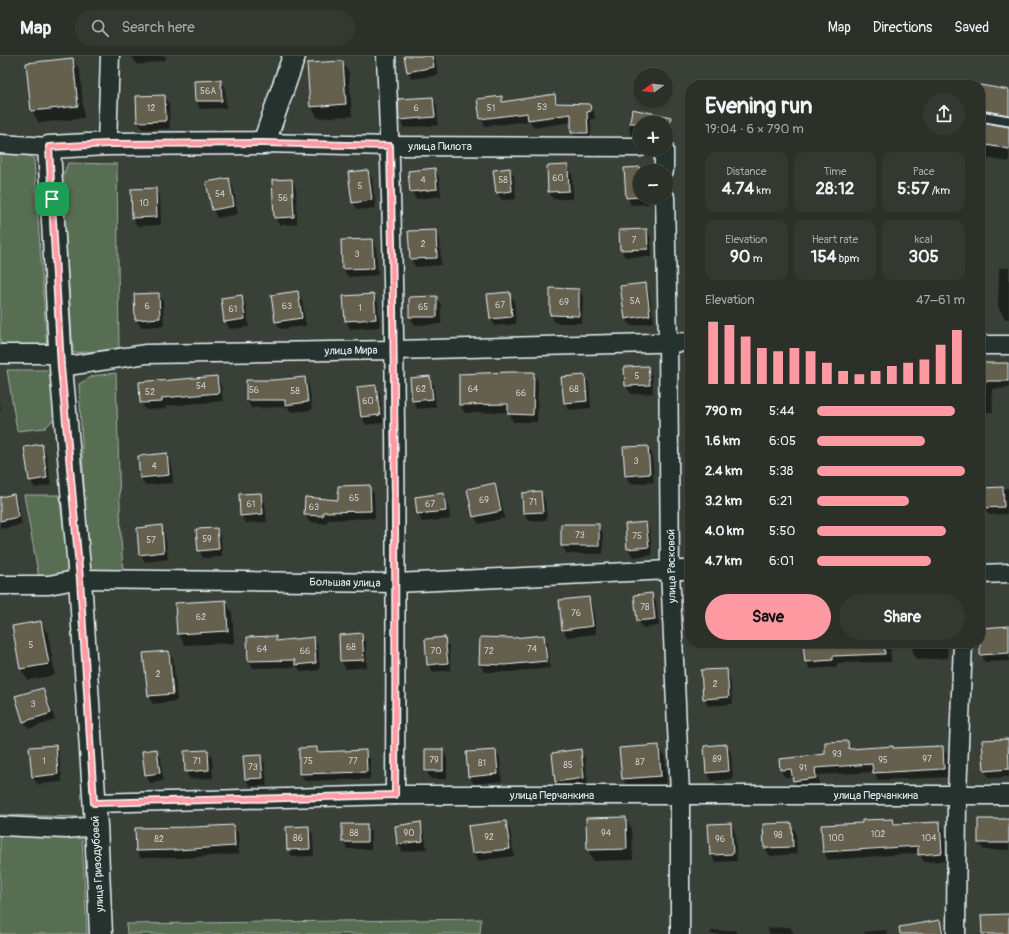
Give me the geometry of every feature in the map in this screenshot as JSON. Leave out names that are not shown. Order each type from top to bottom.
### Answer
[{"type":"street","points":[[108,144],[110,56]]},
{"type":"street","points":[[264,143],[294,56]]},
{"type":"street","points":[[386,56],[390,146],[395,350],[395,795]]},
{"type":"street","name":"улица Пилота","points":[[0,144],[49,147],[108,144],[264,143],[390,146],[633,147]]},
{"type":"street","name":"улица Гризодубовой","points":[[49,147],[61,360],[80,579],[96,826],[101,934]]},
{"type":"street","name":"улица Расковой","points":[[665,204],[670,570],[680,794],[680,934]]},
{"type":"street","name":"улица Мира","points":[[0,354],[61,360],[146,354],[395,350],[685,342]]},
{"type":"street","points":[[985,345],[1009,345]]},
{"type":"street","name":"Большая улица","points":[[0,585],[48,585],[80,579],[396,583],[685,570]]},
{"type":"street","points":[[985,574],[1009,573]]},
{"type":"street","points":[[956,934],[957,795],[963,648]]},
{"type":"street","name":"улица Перчанкина","points":[[94,803],[395,795],[1009,795]]},
{"type":"street","points":[[0,826],[66,829],[96,826]]},
{"type":"lane","points":[[985,117],[1009,121]]},
{"type":"green space","points":[[0,151],[23,153],[34,159],[47,349],[12,350],[0,342]]},
{"type":"green space","points":[[68,163],[117,164],[119,349],[73,353],[62,178]]},
{"type":"green space","points":[[7,370],[53,370],[58,415],[45,428],[17,431]]},
{"type":"green space","points":[[116,373],[123,571],[93,574],[88,566],[79,384],[93,376]]},
{"type":"green space","points":[[24,495],[59,495],[69,570],[63,576],[39,578]]},
{"type":"green space","points":[[0,815],[81,817],[87,934],[0,934]]},
{"type":"green space","points":[[481,919],[480,934],[127,934],[126,924]]},
{"type":"building","points":[[404,56],[432,56],[434,67],[407,72]]},
{"type":"building","points":[[73,58],[78,106],[31,111],[26,63]]},
{"type":"building","points":[[343,61],[346,104],[310,107],[307,63]]},
{"type":"building","points":[[221,80],[222,101],[195,101],[194,81]]},
{"type":"building","points":[[985,86],[1009,90],[1009,115],[985,111]]},
{"type":"building","points":[[555,94],[556,103],[590,104],[591,111],[587,112],[588,133],[571,133],[571,114],[528,120],[527,113],[480,119],[477,99],[502,96],[502,102]]},
{"type":"building","points":[[165,95],[166,121],[137,122],[136,96]]},
{"type":"building","points":[[433,97],[435,117],[399,120],[398,99]]},
{"type":"building","points":[[632,109],[666,116],[633,116],[633,123],[630,123]]},
{"type":"building","points":[[985,123],[1009,127],[1009,149],[985,145]]},
{"type":"building","points":[[568,165],[569,191],[548,192],[547,166]]},
{"type":"building","points":[[633,167],[633,198],[626,198],[624,168]]},
{"type":"building","points":[[435,168],[437,189],[410,192],[408,171]]},
{"type":"building","points":[[510,168],[512,191],[496,193],[493,170]]},
{"type":"building","points":[[368,170],[372,200],[352,203],[348,172]]},
{"type":"building","points":[[229,178],[234,206],[212,210],[206,182]]},
{"type":"building","points":[[292,179],[294,217],[274,218],[272,180]]},
{"type":"building","points":[[156,188],[157,217],[132,218],[131,189]]},
{"type":"building","points":[[647,229],[648,249],[620,250],[619,230]]},
{"type":"building","points":[[436,230],[437,258],[410,259],[408,231]]},
{"type":"building","points":[[372,239],[374,268],[342,269],[341,240]]},
{"type":"building","points":[[646,283],[650,315],[625,319],[620,286]]},
{"type":"building","points":[[550,288],[579,289],[579,316],[550,315]]},
{"type":"building","points":[[298,291],[302,318],[275,322],[271,295]]},
{"type":"building","points":[[510,292],[512,317],[490,319],[487,294]]},
{"type":"building","points":[[159,293],[160,318],[135,320],[134,294]]},
{"type":"building","points":[[374,294],[376,319],[345,321],[343,296]]},
{"type":"building","points":[[242,295],[245,319],[224,322],[221,298]]},
{"type":"building","points":[[437,296],[437,317],[409,317],[409,297]]},
{"type":"building","points":[[985,363],[1008,363],[1008,381],[985,381]]},
{"type":"building","points":[[648,366],[650,385],[625,386],[624,367]]},
{"type":"building","points":[[534,372],[533,415],[508,414],[508,404],[459,405],[459,374]]},
{"type":"building","points":[[585,375],[587,401],[564,403],[561,377]]},
{"type":"building","points":[[217,376],[219,393],[162,398],[162,402],[140,403],[139,382]]},
{"type":"building","points":[[430,376],[433,399],[412,401],[410,378]]},
{"type":"building","points":[[305,377],[308,402],[285,405],[285,400],[246,400],[246,380],[274,380]]},
{"type":"building","points":[[376,385],[380,415],[361,417],[357,387]]},
{"type":"building","points":[[42,444],[47,478],[29,481],[24,447]]},
{"type":"building","points":[[648,446],[650,474],[625,476],[623,447]]},
{"type":"building","points":[[167,453],[169,475],[140,478],[138,456]]},
{"type":"building","points":[[495,483],[501,511],[473,517],[467,489]]},
{"type":"building","points":[[370,485],[371,511],[323,512],[323,516],[304,515],[305,497],[338,500],[338,486]]},
{"type":"building","points":[[1003,487],[1004,507],[985,508],[985,488]]},
{"type":"building","points":[[541,491],[543,512],[523,513],[522,493]]},
{"type":"building","points":[[261,493],[263,514],[240,516],[239,494]]},
{"type":"building","points":[[444,493],[446,511],[417,514],[415,497]]},
{"type":"building","points":[[14,494],[18,517],[0,521],[0,497]]},
{"type":"building","points":[[646,522],[649,547],[627,549],[625,524]]},
{"type":"building","points":[[561,524],[599,524],[599,546],[561,546]]},
{"type":"building","points":[[162,525],[164,552],[139,555],[137,528]]},
{"type":"building","points":[[217,528],[219,549],[198,551],[196,529]]},
{"type":"building","points":[[652,593],[655,619],[637,621],[634,595]]},
{"type":"building","points":[[589,597],[593,626],[562,630],[559,600]]},
{"type":"building","points":[[226,600],[228,631],[177,634],[175,603]]},
{"type":"building","points":[[41,621],[49,664],[20,669],[12,626]]},
{"type":"building","points":[[1009,626],[1009,653],[980,655],[980,648],[985,648],[985,628]]},
{"type":"building","points":[[362,633],[364,660],[340,661],[339,635]]},
{"type":"building","points":[[544,635],[547,661],[505,665],[479,664],[480,637],[513,638]]},
{"type":"building","points":[[276,636],[276,641],[314,637],[316,663],[295,665],[295,660],[248,661],[247,637]]},
{"type":"building","points":[[445,637],[448,663],[427,665],[425,639]]},
{"type":"building","points":[[804,648],[884,648],[885,654],[833,656],[833,660],[805,662]]},
{"type":"building","points":[[169,651],[173,694],[148,696],[143,653]]},
{"type":"building","points":[[727,669],[729,697],[703,699],[701,670]]},
{"type":"building","points":[[43,688],[51,713],[23,722],[15,696]]},
{"type":"building","points":[[1008,739],[1009,769],[984,771],[982,740]]},
{"type":"building","points":[[848,741],[849,749],[893,746],[893,748],[943,746],[944,769],[873,773],[872,764],[815,768],[816,778],[793,781],[791,769],[780,770],[779,759],[825,754],[825,742]]},
{"type":"building","points":[[727,744],[729,771],[706,773],[704,746]]},
{"type":"building","points":[[56,745],[58,774],[32,777],[29,747]]},
{"type":"building","points":[[659,745],[661,776],[622,779],[619,748]]},
{"type":"building","points":[[317,747],[317,752],[366,750],[367,772],[299,774],[299,748]]},
{"type":"building","points":[[157,749],[160,773],[145,775],[142,751]]},
{"type":"building","points":[[425,749],[443,749],[443,771],[425,771]]},
{"type":"building","points":[[581,749],[584,778],[555,782],[552,753]]},
{"type":"building","points":[[208,750],[209,770],[185,772],[184,751]]},
{"type":"building","points":[[496,750],[498,774],[468,777],[466,752]]},
{"type":"building","points":[[261,755],[263,778],[245,779],[243,756]]},
{"type":"building","points":[[626,817],[627,849],[587,850],[586,818]]},
{"type":"building","points":[[893,819],[894,824],[940,822],[942,853],[918,855],[918,846],[823,852],[821,825],[862,823],[862,820]]},
{"type":"building","points":[[978,819],[1009,819],[1009,843],[978,843]]},
{"type":"building","points":[[506,821],[510,849],[472,853],[468,826]]},
{"type":"building","points":[[421,822],[423,841],[397,844],[395,826]]},
{"type":"building","points":[[731,823],[733,854],[710,855],[708,824]]},
{"type":"building","points":[[792,823],[793,847],[764,848],[763,824]]},
{"type":"building","points":[[342,824],[367,824],[367,842],[342,842]]},
{"type":"building","points":[[234,825],[235,846],[136,851],[135,828]]},
{"type":"building","points":[[309,826],[310,849],[287,850],[286,827]]},
{"type":"building","points":[[1009,914],[1009,934],[982,934],[981,915]]},
{"type":"building","points":[[940,920],[943,934],[900,934],[899,927]]},
{"type":"route","points":[[264,143],[390,146],[395,350],[395,795],[94,803],[80,579],[61,367],[52,199],[49,147],[108,144],[264,143]]}]
